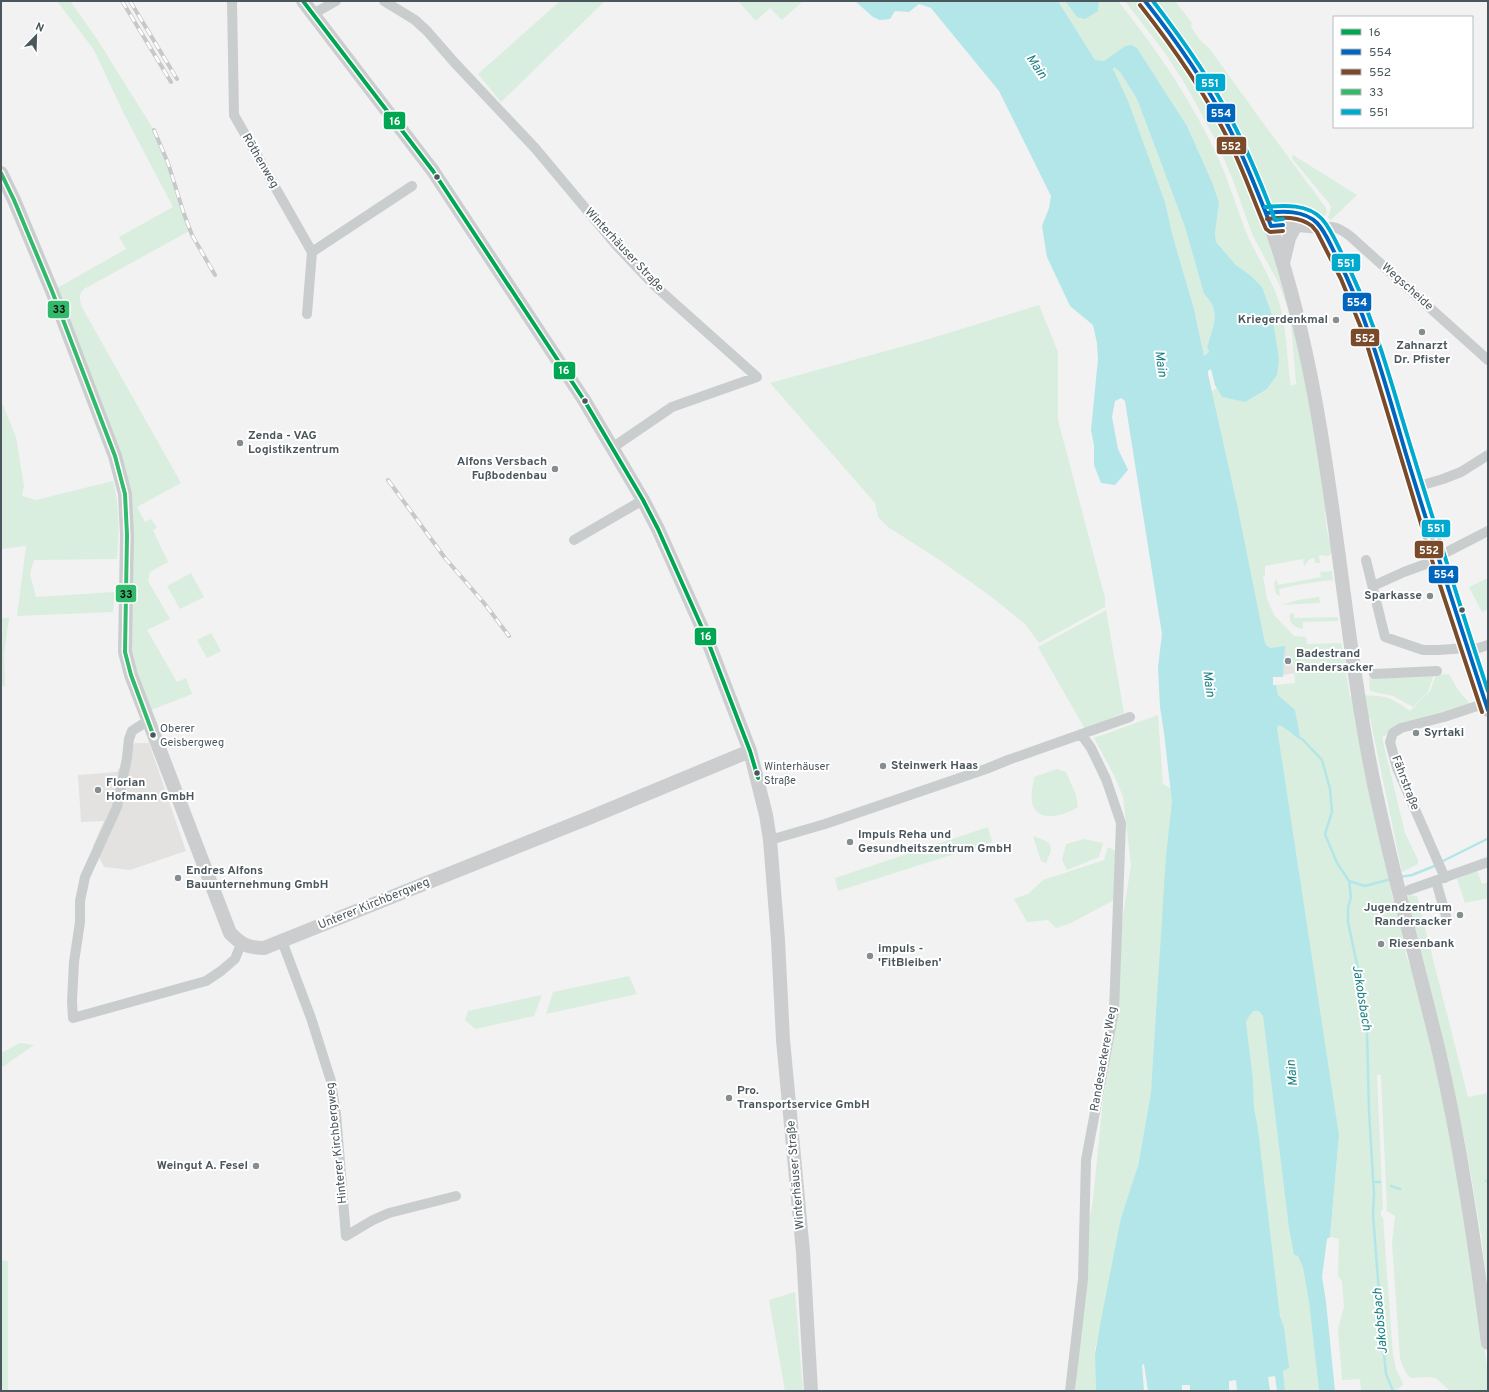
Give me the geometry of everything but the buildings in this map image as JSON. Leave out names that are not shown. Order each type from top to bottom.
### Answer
[{"type":"main road","name":"Winterhäuser Straße","points":[[303,1],[433,171],[580,394],[643,500],[707,639],[750,751],[766,815],[770,840],[778,940],[783,1040],[803,1252],[811,1391]]},
{"type":"main road","points":[[1145,1],[1188,59],[1220,109],[1236,141],[1269,219],[1283,263],[1307,354],[1326,462],[1362,719],[1395,873],[1405,894],[1465,1180],[1488,1343]]},
{"type":"main road","points":[[1,173],[14,200],[52,291],[115,456],[125,494],[127,535],[125,652],[131,676],[230,933],[241,944]]},
{"type":"main road","points":[[1269,219],[1286,212],[1302,214],[1316,222],[1343,270],[1365,318],[1459,626],[1487,706]]},
{"type":"main road","points":[[1269,219],[1296,225],[1320,227]]},
{"type":"main road","points":[[1283,263],[1288,238],[1296,225]]},
{"type":"main road","name":"Unterer Kirchbergweg","points":[[241,944],[254,948],[264,948],[591,817],[750,751]]},
{"type":"street","name":"Röthenweg","points":[[232,1],[234,115],[312,252]]},
{"type":"street","points":[[313,14],[336,1]]},
{"type":"street","name":"Winterhäuser Straße","points":[[384,1],[415,20],[427,31],[535,148],[617,246],[654,285],[757,377],[672,407],[612,448]]},
{"type":"street","points":[[307,314],[312,252],[412,186]]},
{"type":"street","name":"Wegscheide","points":[[1320,227],[1333,226],[1339,228],[1350,236],[1487,358]]},
{"type":"street","points":[[1416,487],[1461,472],[1488,455]]},
{"type":"street","points":[[574,540],[643,500]]},
{"type":"street","points":[[1373,586],[1434,561],[1445,553],[1488,532]]},
{"type":"street","points":[[1366,560],[1385,637],[1423,650],[1468,649],[1488,644]]},
{"type":"street","points":[[1374,674],[1437,671]]},
{"type":"street","name":"Fährstraße","points":[[1446,916],[1440,880],[1440,865],[1397,768],[1390,742],[1393,733],[1401,728],[1487,706]]},
{"type":"street","points":[[770,840],[825,824],[986,769],[1130,717]]},
{"type":"street","points":[[149,720],[132,731],[129,739],[127,758],[117,807],[85,876],[80,901],[80,922],[74,962],[72,1001],[73,1018],[206,981],[222,971],[235,959],[241,944]]},
{"type":"street","name":"Randesackerer Weg","points":[[1070,1391],[1083,1280],[1086,1160],[1114,1011],[1121,823],[1106,779],[1091,748],[1081,734]]},
{"type":"street","points":[[1405,894],[1488,862]]},
{"type":"street","name":"Hinterer Kirchbergweg","points":[[282,941],[311,1018],[331,1081],[336,1114],[346,1236],[373,1220],[389,1213],[456,1196]]},
{"type":"shaded area","name":"Florian Hofmann GmbH","points":[[135,743],[149,743],[186,851],[130,870],[104,867],[93,846],[104,821],[81,822],[78,775],[117,772]]},
{"type":"green space","points":[[57,1],[70,1],[95,36],[154,130],[168,163],[184,214],[191,230],[84,289],[80,294],[80,301],[83,309],[181,483],[137,507],[145,522],[151,519],[157,528],[153,530],[168,562],[150,572],[148,581],[170,619],[147,630],[177,682],[186,678],[192,694],[146,712],[131,675],[125,494],[52,291],[126,249],[119,237],[173,207],[124,114],[94,50]]},
{"type":"green space","points":[[560,1],[605,1],[501,102],[478,74]]},
{"type":"green space","points":[[738,1],[803,1],[782,20],[770,8],[756,21]]},
{"type":"green space","points":[[1058,1],[1065,1],[1077,17],[1098,11],[1099,1],[1118,1],[1147,39],[1187,99],[1210,140],[1228,181],[1249,239],[1276,294],[1284,322],[1291,386],[1296,384],[1291,322],[1279,284],[1253,236],[1231,175],[1215,139],[1185,84],[1165,53],[1125,1],[1139,1],[1187,65],[1224,135],[1265,230],[1303,355],[1326,501],[1325,515],[1327,528],[1334,554],[1330,554],[1330,556],[1319,555],[1320,563],[1315,563],[1314,558],[1310,559],[1304,566],[1303,559],[1265,566],[1265,576],[1263,576],[1267,599],[1274,615],[1294,636],[1306,637],[1307,644],[1341,643],[1343,651],[1347,651],[1350,673],[1346,673],[1350,697],[1382,696],[1395,701],[1410,711],[1430,691],[1436,675],[1449,674],[1458,690],[1470,704],[1382,737],[1405,833],[1418,860],[1418,864],[1402,872],[1370,718],[1354,720],[1356,721],[1393,900],[1399,910],[1406,953],[1410,967],[1417,979],[1438,1070],[1477,1284],[1488,1375],[1488,1391],[1450,1391],[1437,1379],[1432,1377],[1411,1378],[1406,1373],[1400,1359],[1392,1243],[1395,1216],[1387,1211],[1381,1075],[1377,1075],[1383,1210],[1381,1210],[1381,1216],[1383,1218],[1393,1355],[1396,1369],[1403,1384],[1394,1391],[1361,1391],[1360,1379],[1342,1380],[1338,1329],[1344,1307],[1342,1281],[1338,1276],[1339,1239],[1330,1237],[1339,1136],[1277,727],[1280,725],[1296,735],[1300,735],[1295,710],[1278,695],[1276,685],[1295,683],[1294,666],[1288,655],[1287,648],[1271,648],[1265,643],[1237,504],[1212,391],[1217,388],[1223,397],[1245,402],[1267,390],[1251,276],[1236,265],[1216,242],[1215,234],[1219,202],[1212,182],[1187,126],[1137,48],[1132,45],[1125,46],[1104,61],[1095,60]]},
{"type":"green space","points":[[1150,1],[1175,1],[1192,23],[1191,27],[1200,40],[1209,48],[1326,208],[1327,213],[1322,220],[1270,208]]},
{"type":"green space","points":[[1114,66],[1120,72],[1137,99],[1185,227],[1204,294],[1213,307],[1214,319],[1207,347],[1209,352],[1204,356],[1194,309],[1173,237],[1165,202],[1113,69]]},
{"type":"green space","points":[[1293,155],[1357,195],[1331,220],[1328,218],[1331,207],[1329,203],[1293,160]]},
{"type":"green space","points":[[1039,305],[1058,352],[1058,420],[1105,598],[1105,607],[1039,643],[1025,624],[989,595],[938,559],[888,527],[878,517],[875,503],[770,383],[929,339]]},
{"type":"green space","points":[[3,405],[16,437],[24,486],[22,496],[36,500],[113,481],[117,500],[117,559],[34,560],[30,574],[36,597],[115,592],[113,612],[17,616],[26,546],[1,549],[1,406]]},
{"type":"green space","points":[[1332,571],[1333,580],[1279,589],[1280,596],[1276,594],[1274,583],[1277,579],[1278,585],[1321,577],[1320,572]]},
{"type":"green space","points":[[191,573],[204,597],[180,609],[167,586]]},
{"type":"green space","points":[[1488,578],[1488,609],[1482,612],[1469,587]]},
{"type":"green space","points":[[1319,597],[1320,603],[1281,605],[1298,600]]},
{"type":"green space","points":[[1106,610],[1124,713],[1085,729],[1038,647]]},
{"type":"green space","points":[[1294,613],[1294,618],[1338,617],[1338,621],[1303,622],[1303,629],[1297,628],[1290,620],[1290,614]]},
{"type":"green space","points":[[1,618],[9,618],[4,653],[5,686],[1,686]]},
{"type":"green space","points":[[211,633],[221,651],[207,658],[197,640]]},
{"type":"green space","points":[[1434,674],[1428,692],[1413,707],[1393,696],[1370,691],[1369,678]]},
{"type":"green space","points":[[1158,715],[1163,784],[1181,794],[1151,1092],[1138,1165],[1132,1232],[1113,1285],[1095,1348],[1096,1391],[1076,1391],[1084,1251],[1093,1199],[1103,1100],[1111,1053],[1123,915],[1131,865],[1123,797],[1114,775],[1094,738]]},
{"type":"green space","points":[[1057,769],[1066,772],[1076,795],[1078,807],[1055,816],[1043,815],[1038,813],[1034,808],[1032,801],[1034,777]]},
{"type":"green space","points":[[988,827],[992,842],[838,891],[835,878]]},
{"type":"green space","points":[[1033,836],[1050,844],[1051,851],[1046,863],[1041,861]]},
{"type":"green space","points":[[1084,839],[1103,843],[1099,857],[1067,870],[1062,860],[1066,844]]},
{"type":"green space","points":[[1108,847],[1116,851],[1114,900],[1071,923],[1056,928],[1048,920],[1027,922],[1014,899],[1028,894],[1043,880],[1104,860]]},
{"type":"green space","points":[[1477,871],[1482,884],[1488,882],[1488,898],[1465,903],[1457,879]]},
{"type":"green space","points":[[1409,895],[1417,896],[1468,1097],[1488,1093],[1488,1288],[1479,1220],[1463,1132],[1437,1015],[1408,899]]},
{"type":"green space","points":[[629,976],[637,994],[546,1014],[553,992]]},
{"type":"green space","points":[[542,995],[534,1016],[475,1029],[465,1020],[468,1011]]},
{"type":"green space","points":[[1258,1011],[1263,1016],[1289,1229],[1294,1255],[1298,1256],[1303,1268],[1309,1302],[1319,1391],[1285,1391],[1283,1371],[1289,1366],[1284,1327],[1280,1316],[1258,1128],[1254,1108],[1253,1079],[1246,1022],[1250,1014]]},
{"type":"green space","points":[[20,1043],[34,1045],[1,1068],[1,1053]]},
{"type":"green space","points":[[1,1260],[8,1261],[8,1391],[1,1391]]},
{"type":"green space","points":[[795,1292],[803,1391],[785,1391],[769,1300]]},
{"type":"sand","name":"Badestrand Randersacker","points":[[1285,646],[1295,673],[1283,675]]},
{"type":"water","name":"Main","points":[[855,1],[1058,1],[1095,60],[1104,61],[1125,46],[1132,45],[1137,48],[1187,126],[1212,182],[1219,202],[1215,234],[1216,242],[1236,265],[1251,276],[1262,287],[1272,315],[1279,359],[1277,375],[1266,390],[1245,402],[1222,397],[1215,385],[1211,369],[1208,371],[1208,374],[1237,504],[1265,643],[1271,648],[1285,646],[1283,677],[1273,677],[1273,685],[1276,685],[1278,695],[1295,710],[1300,735],[1296,736],[1280,725],[1277,727],[1339,1135],[1330,1237],[1327,1239],[1322,1277],[1335,1391],[1319,1391],[1309,1302],[1303,1268],[1298,1256],[1294,1255],[1289,1229],[1263,1016],[1256,1011],[1251,1013],[1246,1022],[1253,1079],[1254,1108],[1258,1128],[1280,1316],[1284,1327],[1289,1366],[1289,1368],[1283,1371],[1285,1391],[1277,1391],[1275,1376],[1268,1377],[1270,1391],[1237,1391],[1236,1380],[1229,1381],[1229,1391],[1190,1391],[1190,1385],[1182,1385],[1182,1391],[1148,1391],[1144,1364],[1142,1365],[1144,1391],[1096,1391],[1095,1354],[1101,1320],[1121,1218],[1138,1166],[1151,1092],[1166,856],[1172,802],[1160,707],[1158,667],[1162,634],[1125,401],[1121,398],[1115,401],[1112,417],[1118,449],[1128,470],[1115,485],[1101,483],[1094,465],[1094,445],[1091,430],[1098,359],[1097,343],[1093,325],[1070,306],[1047,257],[1042,226],[1049,208],[1051,196],[999,91],[931,8],[919,4],[909,12],[895,11],[890,19],[880,20],[873,17]],"holes":[[[1114,67],[1120,72],[1137,99],[1185,227],[1204,294],[1213,307],[1214,319],[1207,347],[1209,352],[1204,356],[1194,309],[1173,237],[1165,202],[1128,101],[1113,69]]]},
{"type":"water","points":[[1065,1],[1099,1],[1098,11],[1085,19],[1077,17]]},
{"type":"waterway","name":"Jakobsbach","points":[[1294,734],[1303,740],[1322,760],[1330,789],[1332,812],[1325,834],[1337,863],[1349,881],[1351,897],[1348,908],[1348,922],[1362,988],[1367,1033],[1369,1111],[1374,1194],[1373,1215],[1383,1344],[1386,1374],[1393,1391]]},
{"type":"waterway","points":[[1441,862],[1487,839]]},
{"type":"waterway","points":[[1400,877],[1412,875],[1437,865]]},
{"type":"waterway","points":[[1349,881],[1365,886],[1391,879]]},
{"type":"waterway","name":"Jakobsbach","points":[[1373,1182],[1380,1182]]},
{"type":"waterway","points":[[1391,1186],[1400,1189]]},
{"type":"railway","points":[[122,1],[171,82]]},
{"type":"railway","points":[[130,1],[177,79]]},
{"type":"railway","points":[[154,130],[168,163],[192,235],[215,275]]},
{"type":"railway","points":[[388,480],[445,558],[484,603],[509,636]]},
{"type":"transit line","name":"16","points":[[303,1],[433,171],[584,400],[643,500],[658,529],[707,639],[750,751],[758,778]]},
{"type":"transit line","name":"554","points":[[1145,1],[1188,60],[1208,90],[1226,122],[1239,148],[1271,226],[1283,225]]},
{"type":"transit line","name":"551","points":[[1153,1],[1205,74],[1232,121],[1244,145],[1275,220],[1283,219]]},
{"type":"transit line","name":"552","points":[[1140,5],[1187,70],[1219,121],[1266,229],[1270,232],[1283,231]]},
{"type":"transit line","name":"33","points":[[1,173],[14,200],[52,291],[115,456],[125,494],[127,535],[125,652],[131,675],[154,737]]},
{"type":"transit line","name":"551","points":[[1265,207],[1296,207],[1303,208],[1316,214],[1322,219],[1331,232],[1354,278],[1380,346],[1488,691]]},
{"type":"transit line","name":"554","points":[[1266,213],[1293,212],[1306,216],[1317,223],[1326,235],[1348,281],[1368,329],[1426,518],[1488,710]]},
{"type":"transit line","name":"552","points":[[1267,219],[1296,219],[1302,220],[1312,226],[1317,232],[1341,279],[1364,335],[1435,570],[1482,712]]},
{"type":"place","name":"Kriegerdenkmal","points":[[1336,320]]},
{"type":"place","name":"Zahnarzt Dr. Pfister","points":[[1422,332]]},
{"type":"place","name":"Zenda - VAG Logistikzentrum","points":[[240,443]]},
{"type":"place","name":"Alfons Versbach Fußbodenbau","points":[[555,469]]},
{"type":"place","name":"Sparkasse","points":[[1430,596]]},
{"type":"place","name":"Badestrand Randersacker","points":[[1288,661]]},
{"type":"place","name":"Syrtaki","points":[[1416,733]]},
{"type":"place","name":"Oberer Geisbergweg","points":[[153,735]]},
{"type":"place","name":"Steinwerk Haas","points":[[883,766]]},
{"type":"place","name":"Winterhäuser Straße","points":[[757,773]]},
{"type":"place","name":"Florian Hofmann GmbH","points":[[98,790]]},
{"type":"place","name":"Impuls Reha und Gesundheitszentrum GmbH","points":[[850,842]]},
{"type":"place","name":"Endres Alfons Bauunternehmung GmbH","points":[[178,878]]},
{"type":"place","name":"Jugendzentrum Randersacker","points":[[1460,915]]},
{"type":"place","name":"Riesenbank","points":[[1381,944]]},
{"type":"place","name":"impuls - 'FitBleiben'","points":[[870,956]]},
{"type":"place","name":"Pro. Transportservice GmbH","points":[[729,1098]]},
{"type":"place","name":"Weingut A. Fesel","points":[[256,1166]]}]
